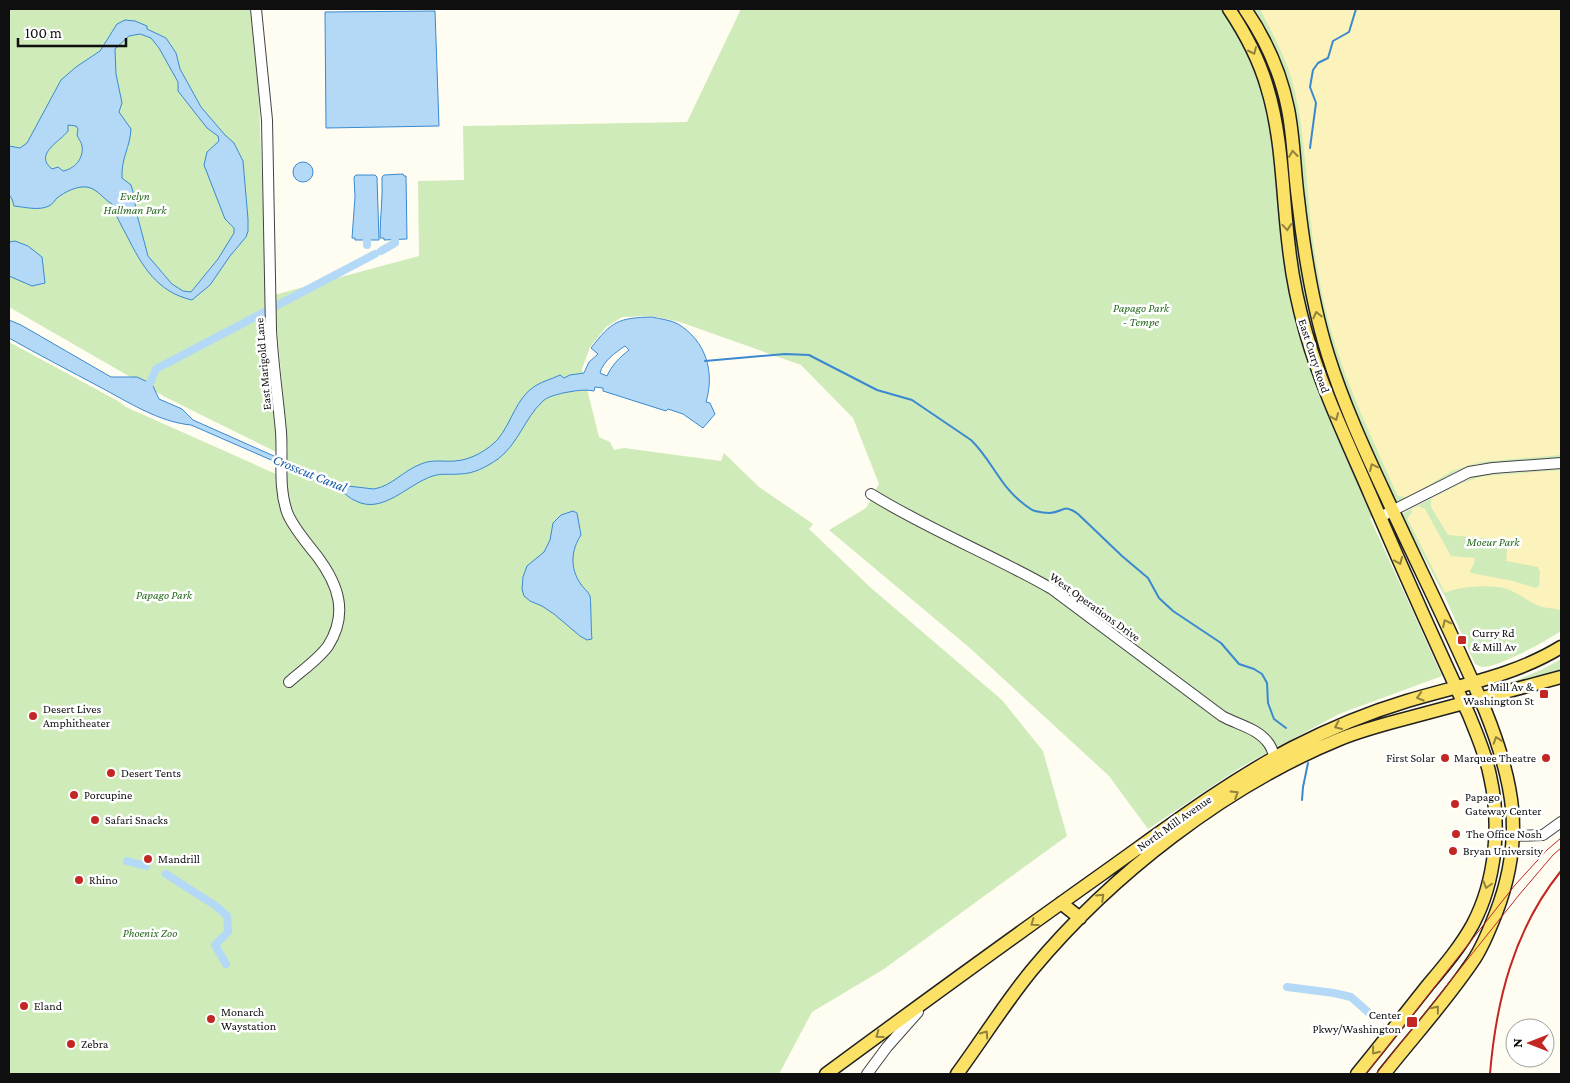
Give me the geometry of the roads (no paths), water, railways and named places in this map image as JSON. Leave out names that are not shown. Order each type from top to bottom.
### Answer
[{"type":"main road","name":"East Curry Road","points":[[1229,9],[1261,70],[1271,104],[1278,134],[1291,264],[1299,308],[1308,342],[1331,406],[1463,702],[1485,757],[1494,793],[1496,838],[1494,853],[1486,890],[1473,924],[1460,945],[1357,1074]]},
{"type":"main road","name":"East Curry Road","points":[[1245,9],[1262,38],[1274,64],[1288,109],[1305,255],[1320,327],[1339,387],[1393,512],[1496,736],[1506,770],[1510,797],[1513,836],[1511,861],[1505,887],[1483,944],[1456,985],[1384,1074]]},
{"type":"main road","name":"North Mill Avenue","points":[[957,1074],[1032,970],[1080,918],[1138,863],[1207,812],[1332,728],[1358,717],[1519,669],[1561,647]]},
{"type":"main road","name":"North Mill Avenue","points":[[826,1074],[1061,903],[1230,784],[1342,738],[1463,702],[1561,677]]},
{"type":"main road","points":[[1061,903],[1080,918]]},
{"type":"street","name":"East Marigold Lane","points":[[256,9],[267,120],[271,330],[281,435],[281,480],[287,513],[307,544],[330,572],[339,598],[340,614],[335,631],[327,646],[289,682]]},
{"type":"street","points":[[1380,517],[1464,474],[1478,470],[1561,463]]},
{"type":"street","name":"West Operations Drive","points":[[871,494],[910,517],[1023,572],[1052,589],[1222,716],[1250,728],[1262,736],[1271,746],[1278,763]]},
{"type":"street","points":[[1513,836],[1543,836],[1561,822]]},
{"type":"street","points":[[867,1074],[896,1036],[932,996]]},
{"type":"water","points":[[435,11],[439,126],[326,128],[325,12]]},
{"type":"water","points":[[125,20],[135,21],[166,38],[176,53],[180,69],[201,107],[234,143],[243,161],[248,219],[246,237],[210,285],[192,300],[169,291],[152,276],[139,258],[112,204],[94,190],[87,187],[75,188],[57,198],[50,205],[41,208],[14,206],[9,195],[9,146],[20,148],[27,143],[61,80],[100,51],[117,24]],"holes":[[[140,34],[151,38],[159,48],[178,82],[178,91],[207,128],[218,136],[219,141],[207,152],[204,165],[225,219],[234,228],[234,233],[218,259],[191,292],[183,291],[172,284],[148,256],[131,185],[122,178],[131,129],[119,112],[122,103],[116,74],[115,49],[129,36]],[[68,125],[76,126],[78,129],[77,135],[82,145],[80,159],[71,168],[63,171],[58,167],[52,169],[47,163],[47,153],[65,135],[68,131]]]},
{"type":"water","points":[[303,162],[310,165],[313,172],[310,179],[303,182],[296,179],[293,172],[296,165]]},
{"type":"water","points":[[403,174],[406,176],[407,239],[384,240],[384,238],[380,238],[382,177],[384,175]]},
{"type":"water","points":[[356,175],[375,175],[377,177],[379,240],[355,240],[355,238],[352,238],[355,197],[354,177]]},
{"type":"water","points":[[15,241],[28,246],[42,257],[45,283],[32,286],[9,276],[9,242]]},
{"type":"water","name":"Crosscut Canal","points":[[652,317],[678,324],[688,331],[702,348],[706,358],[709,380],[706,402],[710,403],[715,414],[703,428],[683,414],[668,409],[666,411],[603,391],[603,388],[595,387],[594,391],[582,390],[563,393],[544,400],[536,408],[511,446],[489,465],[470,473],[433,476],[386,501],[376,504],[356,501],[340,490],[191,425],[167,420],[144,411],[9,338],[9,320],[111,377],[137,377],[152,384],[159,399],[182,409],[193,420],[339,485],[374,489],[387,485],[425,462],[461,460],[484,451],[498,439],[523,397],[529,391],[538,384],[560,375],[564,378],[584,373],[589,362],[598,354],[591,348],[611,327],[631,318]],"holes":[[[625,346],[629,350],[616,362],[607,376],[600,373],[613,354]]]},
{"type":"water","points":[[573,511],[577,513],[581,535],[575,547],[573,565],[581,585],[590,598],[592,639],[587,640],[554,614],[530,601],[524,596],[522,589],[523,577],[527,566],[544,552],[550,540],[553,523],[561,515]]},
{"type":"waterway","points":[[1310,148],[1316,103],[1310,87],[1313,70],[1318,63],[1328,58],[1333,41],[1349,32],[1356,9]]},
{"type":"waterway","points":[[367,240],[367,245]]},
{"type":"waterway","points":[[381,251],[395,243],[395,240]]},
{"type":"waterway","points":[[146,392],[156,369],[375,254]]},
{"type":"waterway","points":[[705,361],[785,354],[809,355],[877,390],[912,400],[971,440],[1016,498],[1032,510],[1050,513],[1069,509],[1078,514],[1148,578],[1159,598],[1173,611],[1221,643],[1239,664],[1262,674],[1267,683],[1268,703],[1274,719],[1286,728]]},
{"type":"waterway","points":[[1302,800],[1308,763]]},
{"type":"waterway","points":[[127,861],[146,866]]},
{"type":"waterway","points":[[166,874],[216,906],[227,916],[228,932],[215,945],[226,964]]},
{"type":"waterway","points":[[1287,987],[1351,997],[1368,1012]]},
{"type":"tram line","points":[[1366,1074],[1515,885],[1547,850],[1561,838]]},
{"type":"tram line","points":[[1376,1074],[1519,895],[1561,848]]},
{"type":"railway","points":[[1490,1074],[1497,1020],[1510,967],[1519,941],[1545,893],[1561,871]]},
{"type":"place","name":"Curry Rd & Mill Av","points":[[1462,640]]},
{"type":"place","name":"Mill Av & Washington St","points":[[1544,694]]},
{"type":"place","name":"Desert Lives Amphitheater","points":[[33,716]]},
{"type":"place","name":"First Solar","points":[[1445,758]]},
{"type":"place","name":"Marquee Theatre","points":[[1546,758]]},
{"type":"place","name":"Desert Tents","points":[[111,773]]},
{"type":"place","name":"Porcupine","points":[[74,795]]},
{"type":"place","name":"Papago Gateway Center","points":[[1455,804]]},
{"type":"place","name":"Safari Snacks","points":[[95,820]]},
{"type":"place","name":"The Office Nosh","points":[[1456,834]]},
{"type":"place","name":"Bryan University","points":[[1453,851]]},
{"type":"place","name":"Mandrill","points":[[148,859]]},
{"type":"place","name":"Rhino","points":[[79,880]]},
{"type":"place","name":"Eland","points":[[24,1006]]},
{"type":"place","name":"Monarch Waystation","points":[[211,1019]]},
{"type":"place","name":"Center Pkwy/Washington","points":[[1412,1022]]},
{"type":"place","name":"Zebra","points":[[71,1044]]},
{"type":"park label","name":"Evelyn Hallman Park","points":[[135,203]]},
{"type":"park label","name":"Papago Park - Tempe","points":[[1141,315]]},
{"type":"park label","name":"Moeur Park","points":[[1493,542]]},
{"type":"park label","name":"Papago Park","points":[[164,595]]},
{"type":"park label","name":"Phoenix Zoo","points":[[150,933]]}]
